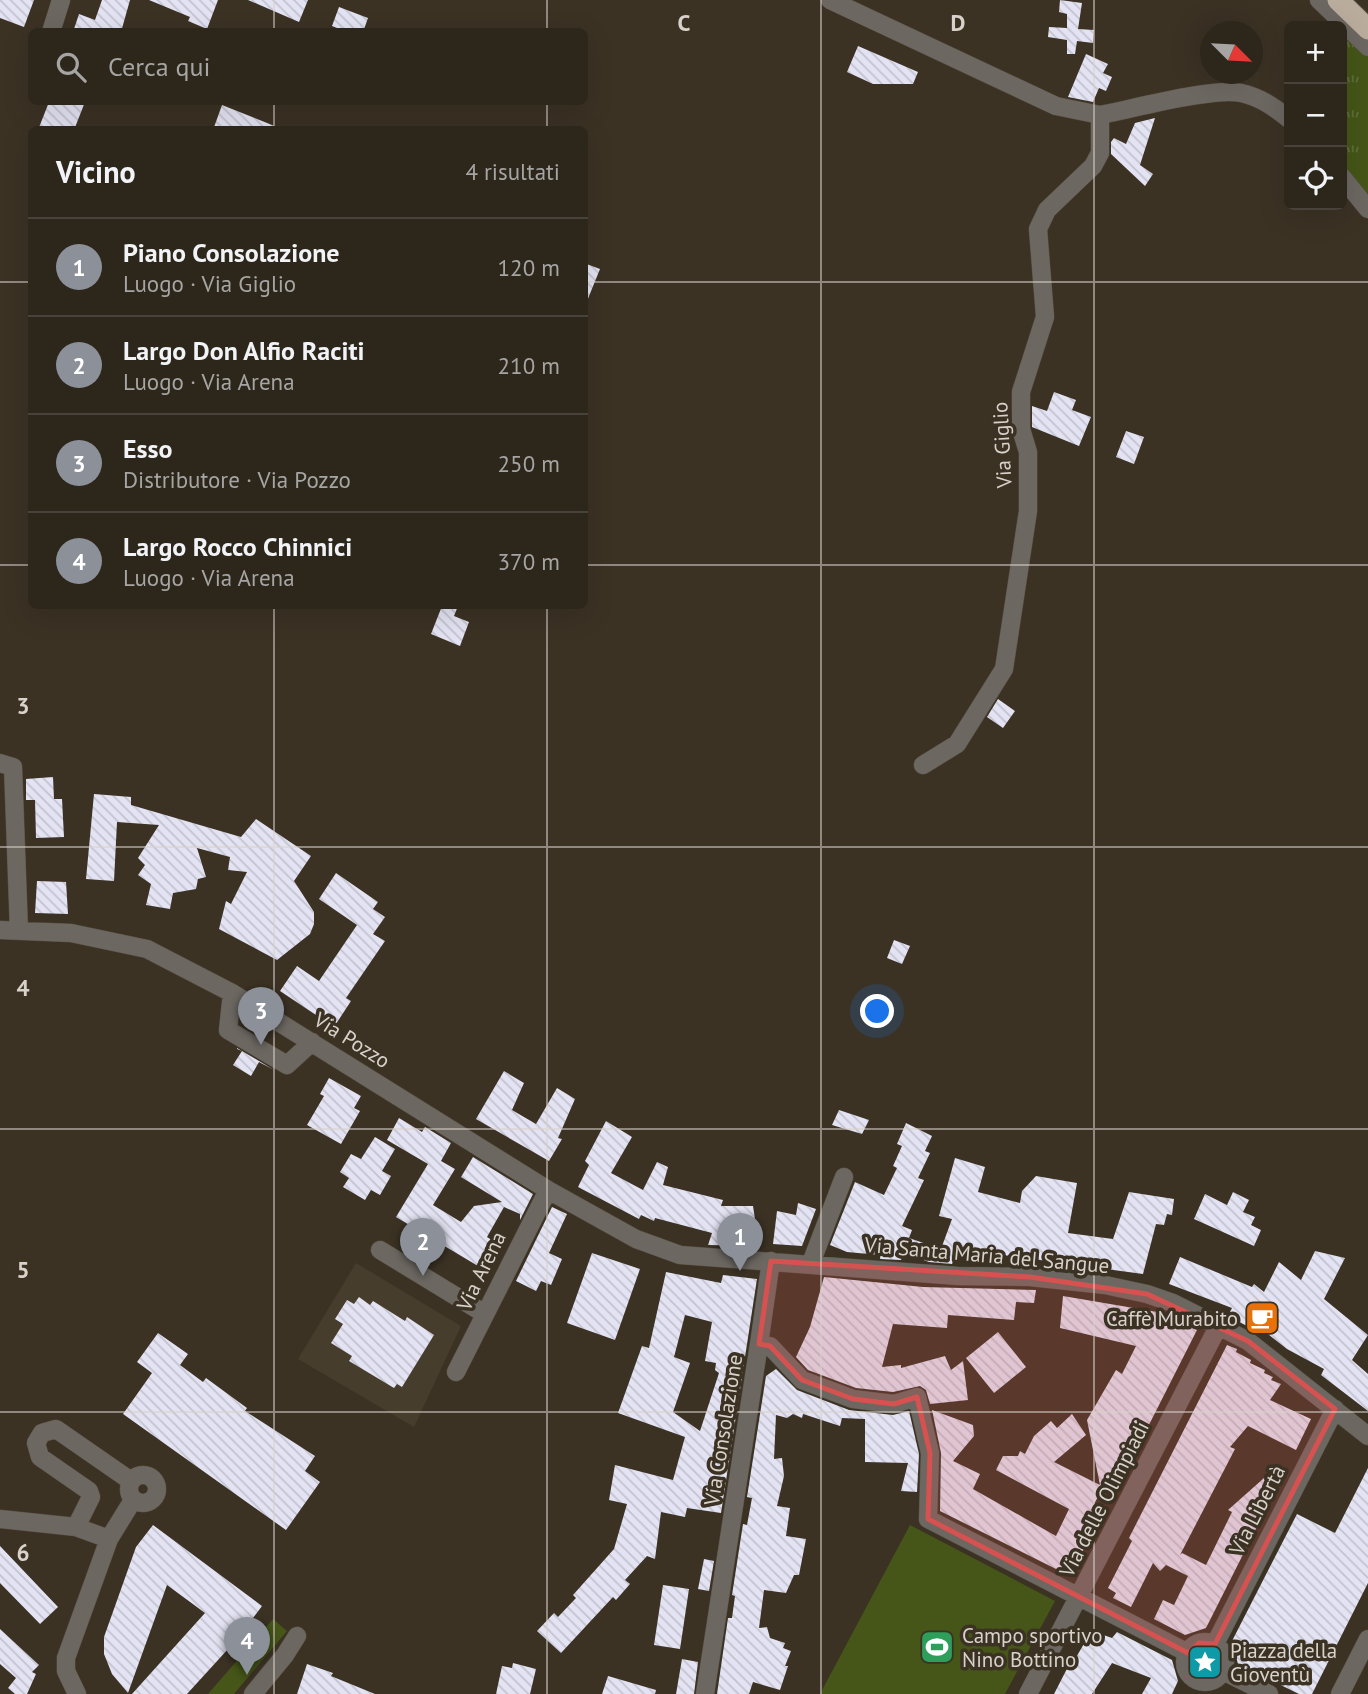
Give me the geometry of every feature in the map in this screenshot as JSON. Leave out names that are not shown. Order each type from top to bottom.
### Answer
[{"type":"highway","points":[[1338,0],[1368,29]]},
{"type":"street","points":[[52,28],[61,0]]},
{"type":"street","points":[[830,0],[1056,106],[1100,116],[1217,93],[1239,92],[1259,98],[1284,116]]},
{"type":"street","points":[[1320,0],[1368,47]]},
{"type":"street","name":"Via Giglio","points":[[923,765],[957,744],[1004,669],[1028,511],[1028,452],[1021,429],[1021,392],[1045,317],[1038,229],[1047,210],[1100,153],[1100,116]]},
{"type":"street","points":[[1347,183],[1368,209]]},
{"type":"street","points":[[0,763],[13,767],[8,808],[19,930]]},
{"type":"street","name":"Via Pozzo","points":[[0,930],[71,933],[147,948],[232,993],[548,1190],[636,1239],[680,1255],[771,1261]]},
{"type":"street","points":[[232,993],[228,1030],[287,1065],[312,1042]]},
{"type":"street","points":[[811,1263],[844,1177]]},
{"type":"street","name":"Via Arena","points":[[456,1373],[548,1190]]},
{"type":"street","points":[[380,1250],[485,1314]]},
{"type":"street","points":[[759,1344],[771,1261]]},
{"type":"street","name":"Via Santa Maria del Sangue","points":[[771,1261],[1105,1285],[1147,1294],[1219,1325],[1248,1341],[1368,1436]]},
{"type":"street","name":"Via delle Olimpiadi","points":[[1028,1694],[1219,1325]]},
{"type":"street","name":"Via Consolazione","points":[[705,1694],[759,1344],[770,1346],[802,1380],[853,1399],[894,1404],[917,1397],[930,1453],[928,1519],[1079,1597]]},
{"type":"street","name":"Via Libertà","points":[[1218,1638],[1335,1409]]},
{"type":"street","points":[[76,1527],[91,1497],[89,1491],[40,1457],[36,1443],[42,1433],[56,1429],[131,1481]]},
{"type":"street","points":[[144,1474],[151,1477],[157,1491],[148,1502],[133,1500],[129,1494],[131,1481],[144,1474]]},
{"type":"street","points":[[77,1694],[66,1671],[65,1658],[109,1539],[133,1500]]},
{"type":"street","points":[[0,1519],[76,1527],[109,1539]]},
{"type":"street","points":[[1079,1597],[1182,1650],[1218,1638],[1229,1674]]},
{"type":"street","points":[[253,1694],[297,1636]]},
{"type":"street","points":[[1340,1694],[1368,1639]]},
{"type":"street","points":[[1182,1650],[1192,1689],[1229,1674],[1269,1694]]},
{"type":"highlighted area","points":[[771,1261],[1030,1277],[1147,1294],[1248,1341],[1335,1409],[1215,1644],[1199,1643],[1188,1653],[928,1519],[930,1453],[917,1397],[894,1404],[853,1399],[802,1380],[770,1346],[759,1344]]},
{"type":"shaded area","points":[[356,1263],[461,1326],[414,1427],[298,1359]]},
{"type":"green space","points":[[1347,36],[1368,56],[1368,199],[1347,173]]},
{"type":"green space","name":"Campo sportivo Nino Bottino","points":[[910,1525],[1055,1601],[1005,1694],[820,1694]]},
{"type":"green space","points":[[273,1619],[287,1631],[234,1694],[208,1694]]},
{"type":"building","points":[[0,0],[34,0],[24,27],[0,18]]},
{"type":"building","points":[[102,0],[130,0],[122,28],[74,28],[79,14],[95,20]]},
{"type":"building","points":[[149,0],[218,0],[207,28],[188,21],[190,17]]},
{"type":"building","points":[[248,0],[308,0],[299,22]]},
{"type":"building","points":[[1060,0],[1082,3],[1078,29],[1094,30],[1093,43],[1077,41],[1075,54],[1067,54],[1067,40],[1048,37],[1049,27],[1067,28],[1067,14],[1059,12]]},
{"type":"building","points":[[339,7],[368,18],[364,28],[332,26]]},
{"type":"building","points":[[858,46],[918,72],[913,84],[873,84],[847,72]]},
{"type":"building","points":[[1086,54],[1108,64],[1103,73],[1112,77],[1106,91],[1099,88],[1093,102],[1068,97]]},
{"type":"building","points":[[48,105],[84,105],[76,126],[40,126]]},
{"type":"building","points":[[222,105],[274,126],[214,126]]},
{"type":"building","points":[[1155,118],[1140,165],[1153,174],[1145,186],[1111,154],[1111,142],[1114,138],[1126,144],[1135,123]]},
{"type":"building","points":[[588,264],[600,269],[588,299]]},
{"type":"building","points":[[1054,392],[1076,400],[1072,410],[1091,417],[1079,446],[1032,427],[1032,406],[1047,411]]},
{"type":"building","points":[[1126,431],[1144,437],[1134,464],[1116,457]]},
{"type":"building","points":[[441,609],[457,609],[454,616],[469,622],[460,646],[431,634]]},
{"type":"building","points":[[998,699],[1015,711],[1003,728],[987,717]]},
{"type":"building","points":[[53,777],[54,799],[62,799],[64,837],[36,838],[35,800],[26,800],[26,779]]},
{"type":"building","points":[[94,794],[131,797],[131,805],[241,837],[256,819],[311,856],[294,881],[314,912],[314,924],[310,934],[277,960],[219,929],[226,901],[231,904],[247,872],[228,870],[230,857],[197,848],[206,877],[198,879],[196,889],[173,893],[170,909],[146,905],[151,884],[138,875],[145,865],[138,858],[159,825],[117,822],[114,881],[86,879]]},
{"type":"building","points":[[336,873],[378,902],[373,909],[385,917],[373,934],[385,941],[346,998],[351,1001],[334,1027],[280,991],[297,966],[319,981],[357,925],[319,899]]},
{"type":"building","points":[[37,881],[66,882],[68,914],[35,913]]},
{"type":"building","points":[[894,940],[910,946],[902,964],[887,958]]},
{"type":"building","points":[[237,1048],[274,1070],[259,1062],[251,1076],[233,1065],[242,1051]]},
{"type":"building","points":[[504,1071],[524,1083],[512,1110],[536,1124],[557,1088],[575,1099],[558,1138],[562,1139],[549,1161],[476,1119]]},
{"type":"building","points":[[329,1078],[361,1096],[354,1108],[360,1111],[341,1144],[307,1125],[324,1096],[320,1094]]},
{"type":"building","points":[[839,1110],[869,1120],[862,1134],[832,1125]]},
{"type":"building","points":[[399,1118],[422,1132],[425,1127],[451,1143],[441,1161],[455,1169],[433,1205],[461,1222],[474,1206],[502,1202],[461,1177],[473,1157],[533,1194],[520,1220],[520,1214],[504,1207],[487,1237],[498,1244],[493,1252],[498,1255],[488,1272],[396,1217],[428,1164],[387,1140]]},
{"type":"building","points":[[606,1121],[632,1137],[611,1173],[643,1190],[657,1162],[668,1167],[663,1185],[723,1200],[721,1206],[753,1206],[759,1246],[708,1245],[712,1233],[655,1218],[654,1221],[641,1215],[639,1219],[578,1187],[589,1165],[585,1161]]},
{"type":"building","points":[[906,1123],[932,1136],[925,1151],[930,1153],[918,1178],[924,1180],[902,1226],[912,1230],[909,1238],[941,1249],[952,1219],[939,1216],[955,1158],[985,1167],[978,1192],[1020,1203],[1022,1191],[1036,1176],[1077,1183],[1068,1233],[1113,1239],[1129,1192],[1174,1199],[1172,1215],[1167,1214],[1164,1225],[1156,1224],[1143,1274],[995,1254],[955,1256],[952,1264],[929,1262],[904,1253],[901,1260],[880,1259],[880,1255],[847,1252],[830,1245],[855,1182],[884,1195],[897,1168],[893,1166],[902,1146],[897,1144]]},
{"type":"building","points":[[375,1137],[395,1149],[382,1171],[391,1176],[380,1195],[371,1190],[365,1200],[343,1187],[349,1178],[340,1172],[351,1154],[361,1159]]},
{"type":"building","points":[[1233,1192],[1249,1200],[1243,1212],[1255,1217],[1251,1225],[1261,1230],[1254,1246],[1194,1219],[1205,1194],[1227,1205]]},
{"type":"building","points":[[798,1203],[816,1209],[802,1246],[773,1244],[777,1211],[796,1215]]},
{"type":"building","points":[[552,1207],[567,1214],[549,1253],[562,1259],[551,1285],[541,1281],[536,1291],[516,1281]]},
{"type":"building","points":[[1315,1251],[1345,1258],[1324,1299],[1368,1335],[1352,1360],[1368,1374],[1368,1411],[1321,1375],[1324,1369],[1287,1349],[1250,1320],[1247,1326],[1228,1316],[1232,1308],[1169,1284],[1180,1257],[1252,1287],[1254,1284],[1264,1292],[1279,1262],[1301,1280]]},
{"type":"building","points":[[592,1253],[640,1269],[615,1340],[567,1323]]},
{"type":"building","points":[[666,1272],[721,1283],[723,1275],[757,1279],[721,1513],[687,1508],[685,1517],[661,1512],[655,1559],[647,1556],[625,1580],[630,1584],[616,1600],[613,1597],[561,1653],[537,1631],[554,1613],[558,1617],[576,1598],[573,1595],[614,1549],[627,1504],[609,1500],[615,1465],[673,1480],[685,1437],[618,1413],[642,1346],[649,1348]],"holes":[[[685,1315],[712,1322],[705,1361],[716,1363],[715,1370],[719,1373],[700,1431],[673,1412],[690,1363],[674,1357]]]},
{"type":"building","points":[[824,1277],[923,1287],[1036,1290],[1034,1303],[1016,1302],[1014,1320],[948,1315],[947,1328],[893,1324],[882,1367],[901,1365],[901,1368],[945,1356],[951,1370],[963,1361],[968,1400],[930,1404],[926,1390],[920,1386],[893,1392],[856,1388],[808,1370],[796,1357],[810,1327]]},
{"type":"building","points":[[1063,1296],[1169,1314],[1197,1330],[1119,1484],[1102,1489],[1091,1510],[1098,1514],[1089,1532],[1092,1533],[1070,1576],[940,1511],[941,1453],[932,1410],[973,1425],[974,1436],[953,1461],[980,1474],[973,1489],[1056,1536],[1069,1509],[996,1470],[1003,1456],[1018,1456],[1020,1451],[1025,1454],[1034,1436],[1051,1421],[1057,1428],[1072,1414],[1086,1435],[1054,1462],[1100,1485],[1087,1420],[1116,1370],[1122,1374],[1136,1346],[1060,1328]]},
{"type":"building","points":[[359,1297],[370,1305],[373,1301],[405,1321],[407,1317],[434,1335],[402,1387],[397,1384],[394,1388],[349,1361],[352,1356],[331,1343],[343,1324],[335,1319],[347,1300],[354,1304]]},
{"type":"building","points":[[998,1332],[1026,1367],[994,1393],[966,1358]]},
{"type":"building","points":[[158,1333],[188,1354],[180,1365],[203,1382],[206,1378],[247,1408],[245,1411],[315,1456],[305,1471],[320,1482],[286,1530],[123,1414],[152,1373],[137,1362]]},
{"type":"building","points":[[1227,1345],[1237,1349],[1236,1352],[1251,1360],[1250,1363],[1265,1370],[1264,1373],[1273,1377],[1271,1380],[1281,1384],[1270,1400],[1311,1419],[1296,1450],[1248,1426],[1230,1447],[1235,1449],[1180,1555],[1182,1553],[1206,1565],[1232,1512],[1228,1510],[1264,1478],[1278,1485],[1206,1628],[1185,1635],[1154,1619],[1163,1600],[1174,1605],[1188,1576],[1166,1565],[1160,1571],[1153,1563],[1131,1607],[1113,1598],[1116,1593],[1108,1588],[1132,1541],[1129,1538]]},
{"type":"building","points":[[776,1369],[797,1390],[849,1410],[893,1415],[909,1411],[919,1454],[917,1492],[901,1491],[908,1463],[865,1462],[865,1419],[842,1418],[840,1426],[803,1414],[802,1418],[793,1414],[787,1418],[776,1415],[774,1459],[782,1458],[784,1476],[777,1506],[790,1508],[786,1536],[806,1539],[799,1575],[794,1575],[786,1593],[764,1590],[759,1628],[767,1627],[770,1638],[785,1643],[783,1648],[791,1651],[785,1666],[788,1666],[780,1690],[753,1682],[749,1694],[717,1694],[728,1618],[732,1618],[735,1596],[732,1595],[743,1524],[747,1525],[752,1498],[747,1497],[766,1376]]},
{"type":"building","points":[[1368,1468],[1368,1583],[1312,1694],[1299,1694],[1238,1664],[1232,1641],[1297,1514],[1335,1533]]},
{"type":"building","points":[[153,1525],[262,1606],[239,1637],[187,1694],[132,1694],[205,1613],[167,1585],[128,1693],[112,1674],[104,1654],[104,1637],[136,1547]]},
{"type":"building","points":[[0,1546],[58,1607],[40,1624],[0,1583]]},
{"type":"building","points":[[704,1559],[714,1561],[709,1591],[698,1589]]},
{"type":"building","points":[[663,1585],[689,1589],[680,1649],[654,1645]]},
{"type":"building","points":[[0,1629],[39,1665],[32,1672],[36,1674],[27,1694],[15,1694],[8,1688],[16,1678],[0,1664]]},
{"type":"building","points":[[1095,1632],[1112,1638],[1117,1632],[1172,1660],[1178,1681],[1172,1694],[1142,1694],[1151,1678],[1112,1663],[1092,1694],[1054,1694],[1072,1659],[1074,1661],[1089,1635]]},
{"type":"building","points":[[682,1659],[698,1662],[694,1694],[676,1694]]},
{"type":"building","points":[[513,1663],[536,1669],[530,1694],[496,1694],[502,1666],[512,1668]]},
{"type":"building","points":[[307,1664],[333,1673],[331,1676],[375,1694],[297,1694]]},
{"type":"building","points":[[608,1676],[656,1690],[655,1694],[602,1694]]},
{"type":"place","name":"Esso","points":[[261,1045]]},
{"type":"place","name":"Piano Consolazione","points":[[740,1271]]},
{"type":"place","name":"Largo Don Alfio Raciti","points":[[423,1276]]},
{"type":"place","name":"Caffè Murabito","points":[[1262,1318]]},
{"type":"place","name":"Campo sportivo Nino Bottino","points":[[937,1647]]},
{"type":"place","name":"Piazza della Gioventù","points":[[1205,1662]]},
{"type":"place","name":"Largo Rocco Chinnici","points":[[247,1675]]}]
